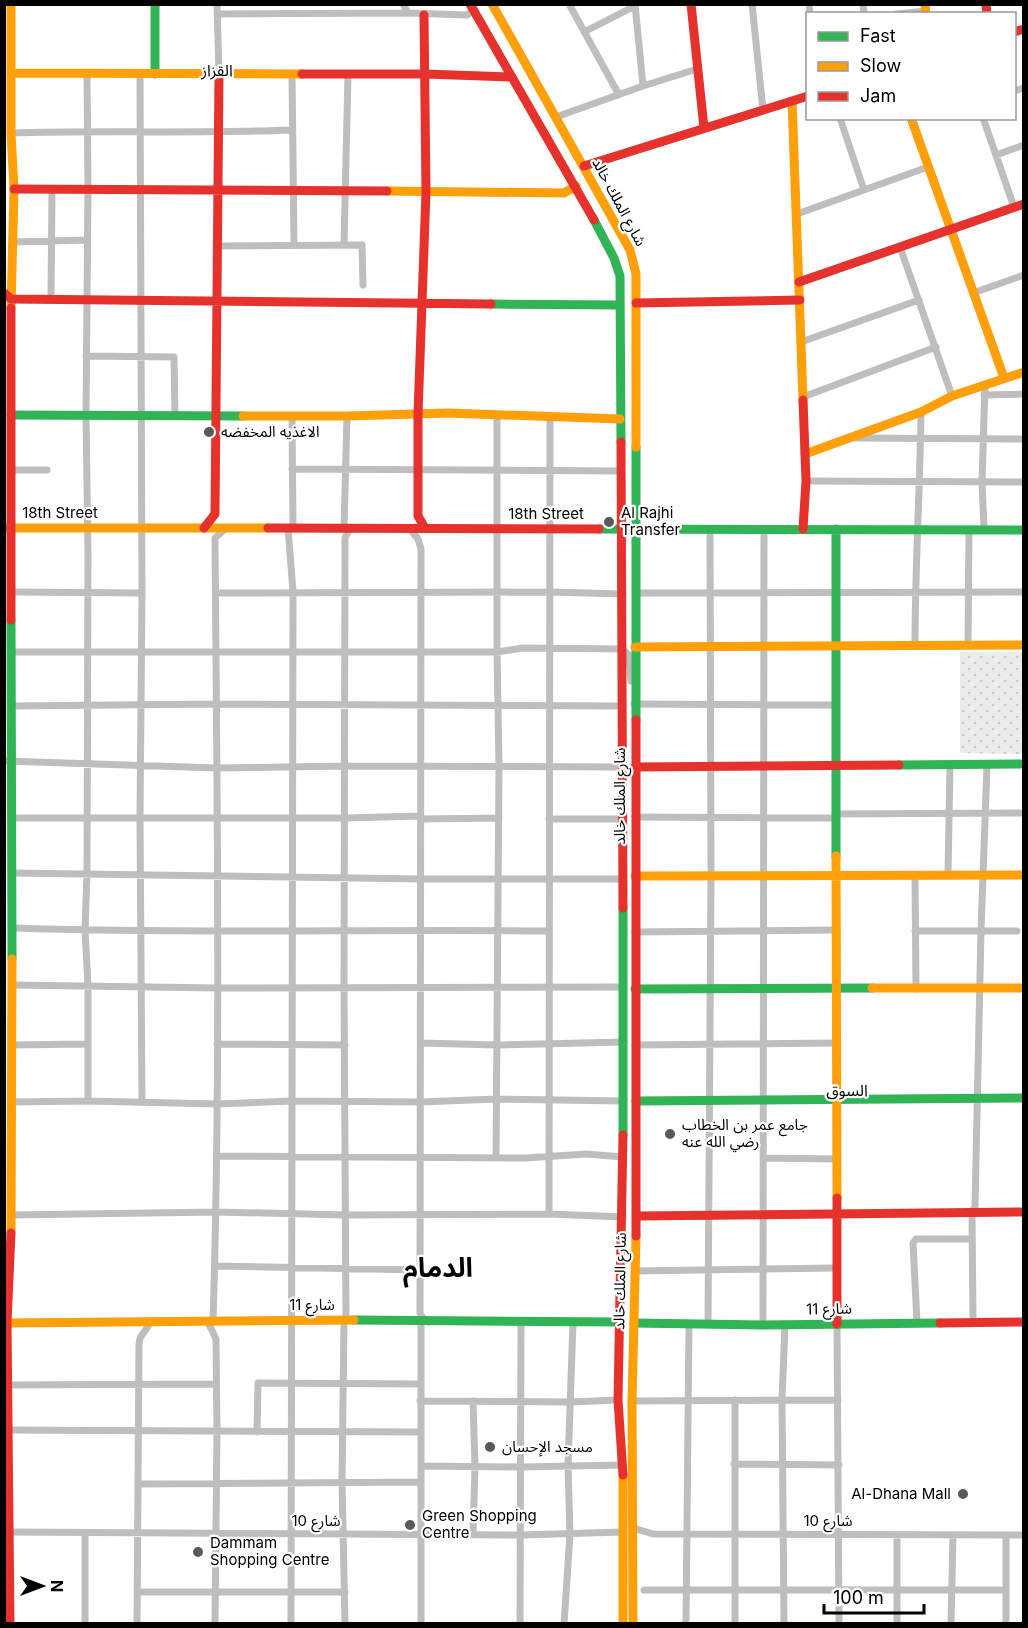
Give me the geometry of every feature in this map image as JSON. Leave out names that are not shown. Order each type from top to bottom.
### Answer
[{"type":"street","points":[[8,528],[11,415],[8,296],[13,242],[14,189],[11,133],[11,4]]},
{"type":"street","points":[[155,4],[155,74]]},
{"type":"street","points":[[204,528],[215,514],[219,133],[217,4]]},
{"type":"street","points":[[268,4],[268,14]]},
{"type":"street","points":[[404,4],[408,13]]},
{"type":"street","name":"شارع الملك خالد","points":[[492,4],[630,250],[636,274],[637,529],[634,705],[636,1270],[632,1401],[633,1623]]},
{"type":"street","points":[[569,4],[618,95]]},
{"type":"street","points":[[691,4],[704,128]]},
{"type":"street","points":[[752,4],[763,110]]},
{"type":"street","points":[[584,32],[635,5],[643,86]]},
{"type":"street","points":[[217,14],[467,15],[471,8]]},
{"type":"street","name":"شارع الملك خالد","points":[[471,8],[576,186],[614,258],[620,276],[624,1101],[618,1400],[623,1465],[623,1623]]},
{"type":"street","points":[[424,15],[426,192],[418,414],[418,516],[425,528]]},
{"type":"street","points":[[556,117],[697,69]]},
{"type":"street","points":[[11,73],[511,76]]},
{"type":"street","points":[[87,74],[88,593],[85,931],[88,985],[88,1101]]},
{"type":"street","points":[[140,74],[142,1102]]},
{"type":"street","points":[[292,74],[294,245]]},
{"type":"street","points":[[344,245],[348,74]]},
{"type":"street","points":[[584,166],[806,96]]},
{"type":"street","points":[[792,101],[806,481],[803,529]]},
{"type":"street","points":[[841,120],[864,190]]},
{"type":"street","points":[[912,120],[1004,378]]},
{"type":"street","points":[[799,282],[1019,206],[996,155],[984,120]]},
{"type":"street","points":[[11,133],[87,131],[219,133],[291,130]]},
{"type":"street","points":[[996,155],[1023,145]]},
{"type":"street","points":[[796,214],[928,167]]},
{"type":"street","points":[[14,189],[217,191],[344,189],[564,193],[576,186]]},
{"type":"street","points":[[51,299],[52,190]]},
{"type":"street","points":[[13,242],[87,240]]},
{"type":"street","points":[[217,246],[362,245],[363,285]]},
{"type":"street","points":[[900,247],[952,396]]},
{"type":"street","points":[[973,293],[1023,274]]},
{"type":"street","points":[[8,296],[141,301],[620,305]]},
{"type":"street","points":[[636,303],[800,300]]},
{"type":"street","points":[[801,342],[919,300]]},
{"type":"street","points":[[803,397],[936,347]]},
{"type":"street","points":[[86,357],[174,357],[175,415]]},
{"type":"street","points":[[985,391],[1004,378],[1023,372]]},
{"type":"street","points":[[984,529],[982,439],[985,391]]},
{"type":"street","points":[[805,454],[921,412],[952,396],[985,391],[1023,394]]},
{"type":"street","points":[[915,645],[921,412]]},
{"type":"street","points":[[11,415],[347,416],[448,413],[620,418]]},
{"type":"street","points":[[291,1623],[292,416]]},
{"type":"street","points":[[345,1623],[342,1482],[346,1269],[344,931],[347,416]]},
{"type":"street","points":[[496,1158],[496,930],[499,818],[499,704],[496,652],[497,416]]},
{"type":"street","points":[[549,1214],[550,416]]},
{"type":"street","points":[[849,438],[1023,439]]},
{"type":"street","points":[[292,469],[620,471]]},
{"type":"street","points":[[11,470],[47,470]]},
{"type":"street","points":[[806,481],[1023,482]]},
{"type":"street","name":"18th Street","points":[[10,1623],[6,1323],[11,1215],[12,873],[8,761],[12,706],[13,592],[8,528],[1023,530]]},
{"type":"street","points":[[215,1623],[216,1340],[211,1322],[216,1266],[217,1212],[218,818],[215,538],[226,528]]},
{"type":"street","points":[[409,528],[418,539],[421,549],[420,1313],[426,1322],[420,1384],[421,1623]]},
{"type":"street","points":[[708,1325],[711,876],[710,529]]},
{"type":"street","points":[[763,1325],[764,529]]},
{"type":"street","points":[[836,529],[835,930],[839,1623]]},
{"type":"street","points":[[968,645],[969,529]]},
{"type":"street","points":[[13,592],[142,593]]},
{"type":"street","points":[[216,593],[550,592],[623,594]]},
{"type":"street","points":[[635,593],[1023,592]]},
{"type":"street","points":[[635,647],[1023,645]]},
{"type":"street","points":[[13,652],[496,652],[523,648],[622,649],[629,655],[634,705],[835,705]]},
{"type":"street","points":[[12,706],[499,704],[622,706]]},
{"type":"street","points":[[8,761],[217,768],[292,766],[622,767]]},
{"type":"street","points":[[948,875],[950,765]]},
{"type":"street","points":[[973,1322],[972,1213],[975,1206],[979,1098],[981,931],[987,765]]},
{"type":"street","points":[[635,767],[1023,765]]},
{"type":"street","points":[[635,817],[762,818],[1023,813]]},
{"type":"street","points":[[11,818],[499,818]]},
{"type":"street","points":[[549,819],[622,819]]},
{"type":"street","points":[[12,873],[421,879],[622,879]]},
{"type":"street","points":[[915,875],[916,989]]},
{"type":"street","points":[[635,876],[1023,875]]},
{"type":"street","points":[[12,928],[141,932],[217,930],[549,931]]},
{"type":"street","points":[[635,932],[835,930]]},
{"type":"street","points":[[915,931],[1017,931]]},
{"type":"street","points":[[12,985],[218,988],[623,987]]},
{"type":"street","points":[[635,989],[1023,988]]},
{"type":"street","points":[[421,1043],[496,1045],[624,1042]]},
{"type":"street","points":[[635,1045],[837,1043]]},
{"type":"street","points":[[12,1045],[87,1044]]},
{"type":"street","points":[[217,1044],[345,1045]]},
{"type":"street","points":[[636,1101],[1023,1098]]},
{"type":"street","points":[[12,1102],[217,1104],[496,1099],[624,1101]]},
{"type":"street","points":[[217,1156],[496,1158],[586,1154],[623,1157]]},
{"type":"street","points":[[763,1158],[836,1159]]},
{"type":"street","points":[[11,1215],[217,1212],[292,1215],[549,1214],[623,1217]]},
{"type":"street","points":[[636,1216],[1023,1212]]},
{"type":"street","points":[[917,1322],[913,1243],[916,1239],[972,1239]]},
{"type":"street","points":[[216,1266],[420,1270]]},
{"type":"street","points":[[636,1270],[836,1268]]},
{"type":"street","name":"شارع 11","points":[[6,1323],[345,1320],[763,1325],[1023,1322]]},
{"type":"street","points":[[520,1623],[521,1321]]},
{"type":"street","points":[[137,1623],[140,1338],[151,1322]]},
{"type":"street","points":[[564,1623],[570,1534],[568,1466],[573,1322]]},
{"type":"street","points":[[686,1623],[689,1324]]},
{"type":"street","points":[[784,1623],[782,1400],[785,1324]]},
{"type":"street","points":[[257,1432],[258,1383],[420,1384]]},
{"type":"street","points":[[8,1384],[216,1384]]},
{"type":"street","points":[[420,1401],[618,1400]]},
{"type":"street","points":[[735,1400],[735,1623]]},
{"type":"street","points":[[632,1401],[838,1400]]},
{"type":"street","points":[[473,1401],[475,1466],[473,1535]]},
{"type":"street","points":[[6,1430],[421,1432]]},
{"type":"street","points":[[734,1464],[839,1466]]},
{"type":"street","points":[[421,1466],[623,1465]]},
{"type":"street","points":[[138,1484],[421,1482]]},
{"type":"street","name":"شارع 10","points":[[633,1528],[653,1534],[1023,1535]]},
{"type":"street","name":"شارع 10","points":[[9,1532],[344,1535],[521,1535],[623,1532]]},
{"type":"street","points":[[85,1623],[86,1533]]},
{"type":"street","points":[[897,1535],[897,1623]]},
{"type":"street","points":[[951,1623],[953,1535]]},
{"type":"street","points":[[1006,1535],[1006,1623]]},
{"type":"street","points":[[644,1590],[1006,1590]]},
{"type":"street","points":[[137,1592],[345,1592]]},
{"type":"shaded area","points":[[960,652],[1023,652],[1023,754],[960,753]]},
{"type":"traffic: fast","points":[[155,4],[155,74]]},
{"type":"traffic: fast","points":[[594,220],[614,258],[620,276],[621,442]]},
{"type":"traffic: fast","points":[[491,304],[620,305]]},
{"type":"traffic: fast","points":[[11,415],[243,416]]},
{"type":"traffic: fast","points":[[636,447],[636,720]]},
{"type":"traffic: fast","points":[[599,529],[1024,530]]},
{"type":"traffic: fast","points":[[836,529],[836,856]]},
{"type":"traffic: fast","points":[[11,620],[12,959]]},
{"type":"traffic: fast","points":[[899,765],[1024,764]]},
{"type":"traffic: fast","points":[[623,908],[623,1135]]},
{"type":"traffic: fast","points":[[635,989],[872,988]]},
{"type":"traffic: fast","points":[[636,1101],[1024,1098]]},
{"type":"traffic: fast","points":[[354,1320],[619,1322]]},
{"type":"traffic: fast","points":[[634,1323],[763,1325],[940,1323]]},
{"type":"traffic: slow","points":[[11,4],[11,133],[14,189],[11,308]]},
{"type":"traffic: slow","points":[[492,4],[630,250],[636,274],[636,447]]},
{"type":"traffic: slow","points":[[925,4],[926,12]]},
{"type":"traffic: slow","points":[[11,73],[302,74]]},
{"type":"traffic: slow","points":[[792,101],[803,400]]},
{"type":"traffic: slow","points":[[912,120],[1004,378]]},
{"type":"traffic: slow","points":[[387,191],[564,193],[576,186]]},
{"type":"traffic: slow","points":[[805,454],[921,412],[952,396],[1024,372]]},
{"type":"traffic: slow","points":[[243,416],[448,413],[620,419]]},
{"type":"traffic: slow","points":[[4,528],[268,528]]},
{"type":"traffic: slow","points":[[635,647],[1024,645]]},
{"type":"traffic: slow","points":[[836,856],[837,1198]]},
{"type":"traffic: slow","points":[[635,876],[1024,875]]},
{"type":"traffic: slow","points":[[11,1233],[12,959]]},
{"type":"traffic: slow","points":[[872,988],[1024,988]]},
{"type":"traffic: slow","points":[[633,1624],[632,1401],[636,1236]]},
{"type":"traffic: slow","points":[[4,1323],[354,1320]]},
{"type":"traffic: slow","points":[[623,1475],[623,1624]]},
{"type":"traffic: jam","points":[[470,4],[594,220]]},
{"type":"traffic: jam","points":[[691,4],[704,128]]},
{"type":"traffic: jam","points":[[986,4],[987,12]]},
{"type":"traffic: jam","points":[[424,15],[426,192],[418,414],[418,516],[425,528]]},
{"type":"traffic: jam","points":[[1016,31],[1024,29]]},
{"type":"traffic: jam","points":[[204,528],[215,514],[219,74]]},
{"type":"traffic: jam","points":[[302,74],[511,77]]},
{"type":"traffic: jam","points":[[584,166],[806,97]]},
{"type":"traffic: jam","points":[[14,189],[387,191]]},
{"type":"traffic: jam","points":[[799,282],[1024,204]]},
{"type":"traffic: jam","points":[[4,293],[11,299],[491,304]]},
{"type":"traffic: jam","points":[[636,303],[800,300]]},
{"type":"traffic: jam","points":[[11,308],[11,620]]},
{"type":"traffic: jam","points":[[803,400],[806,481],[803,529]]},
{"type":"traffic: jam","points":[[621,442],[623,908]]},
{"type":"traffic: jam","points":[[268,528],[599,529]]},
{"type":"traffic: jam","points":[[636,720],[636,1236]]},
{"type":"traffic: jam","points":[[635,767],[899,765]]},
{"type":"traffic: jam","points":[[623,1135],[618,1400],[623,1475]]},
{"type":"traffic: jam","points":[[837,1198],[837,1324]]},
{"type":"traffic: jam","points":[[636,1216],[1024,1212]]},
{"type":"traffic: jam","points":[[10,1624],[7,1323],[11,1233]]},
{"type":"traffic: jam","points":[[940,1323],[1024,1322]]},
{"type":"place","name":"الاغذيه المخفضه","points":[[209,432]]},
{"type":"place","name":"Al Rajhi Transfer","points":[[609,522]]},
{"type":"place","name":"جامع عمر بن الخطاب رضي الله عنه","points":[[670,1134]]},
{"type":"place","name":"مسجد الإحسان","points":[[490,1447]]},
{"type":"place","name":"Al-Dhana Mall","points":[[963,1494]]},
{"type":"place","name":"Green Shopping Centre","points":[[410,1525]]},
{"type":"place","name":"Dammam Shopping Centre","points":[[198,1552]]},
{"type":"district","name":"القزاز","points":[[217,70]]},
{"type":"district","name":"السوق","points":[[847,1090]]},
{"type":"district","name":"الدمام","points":[[438,1268]]}]
